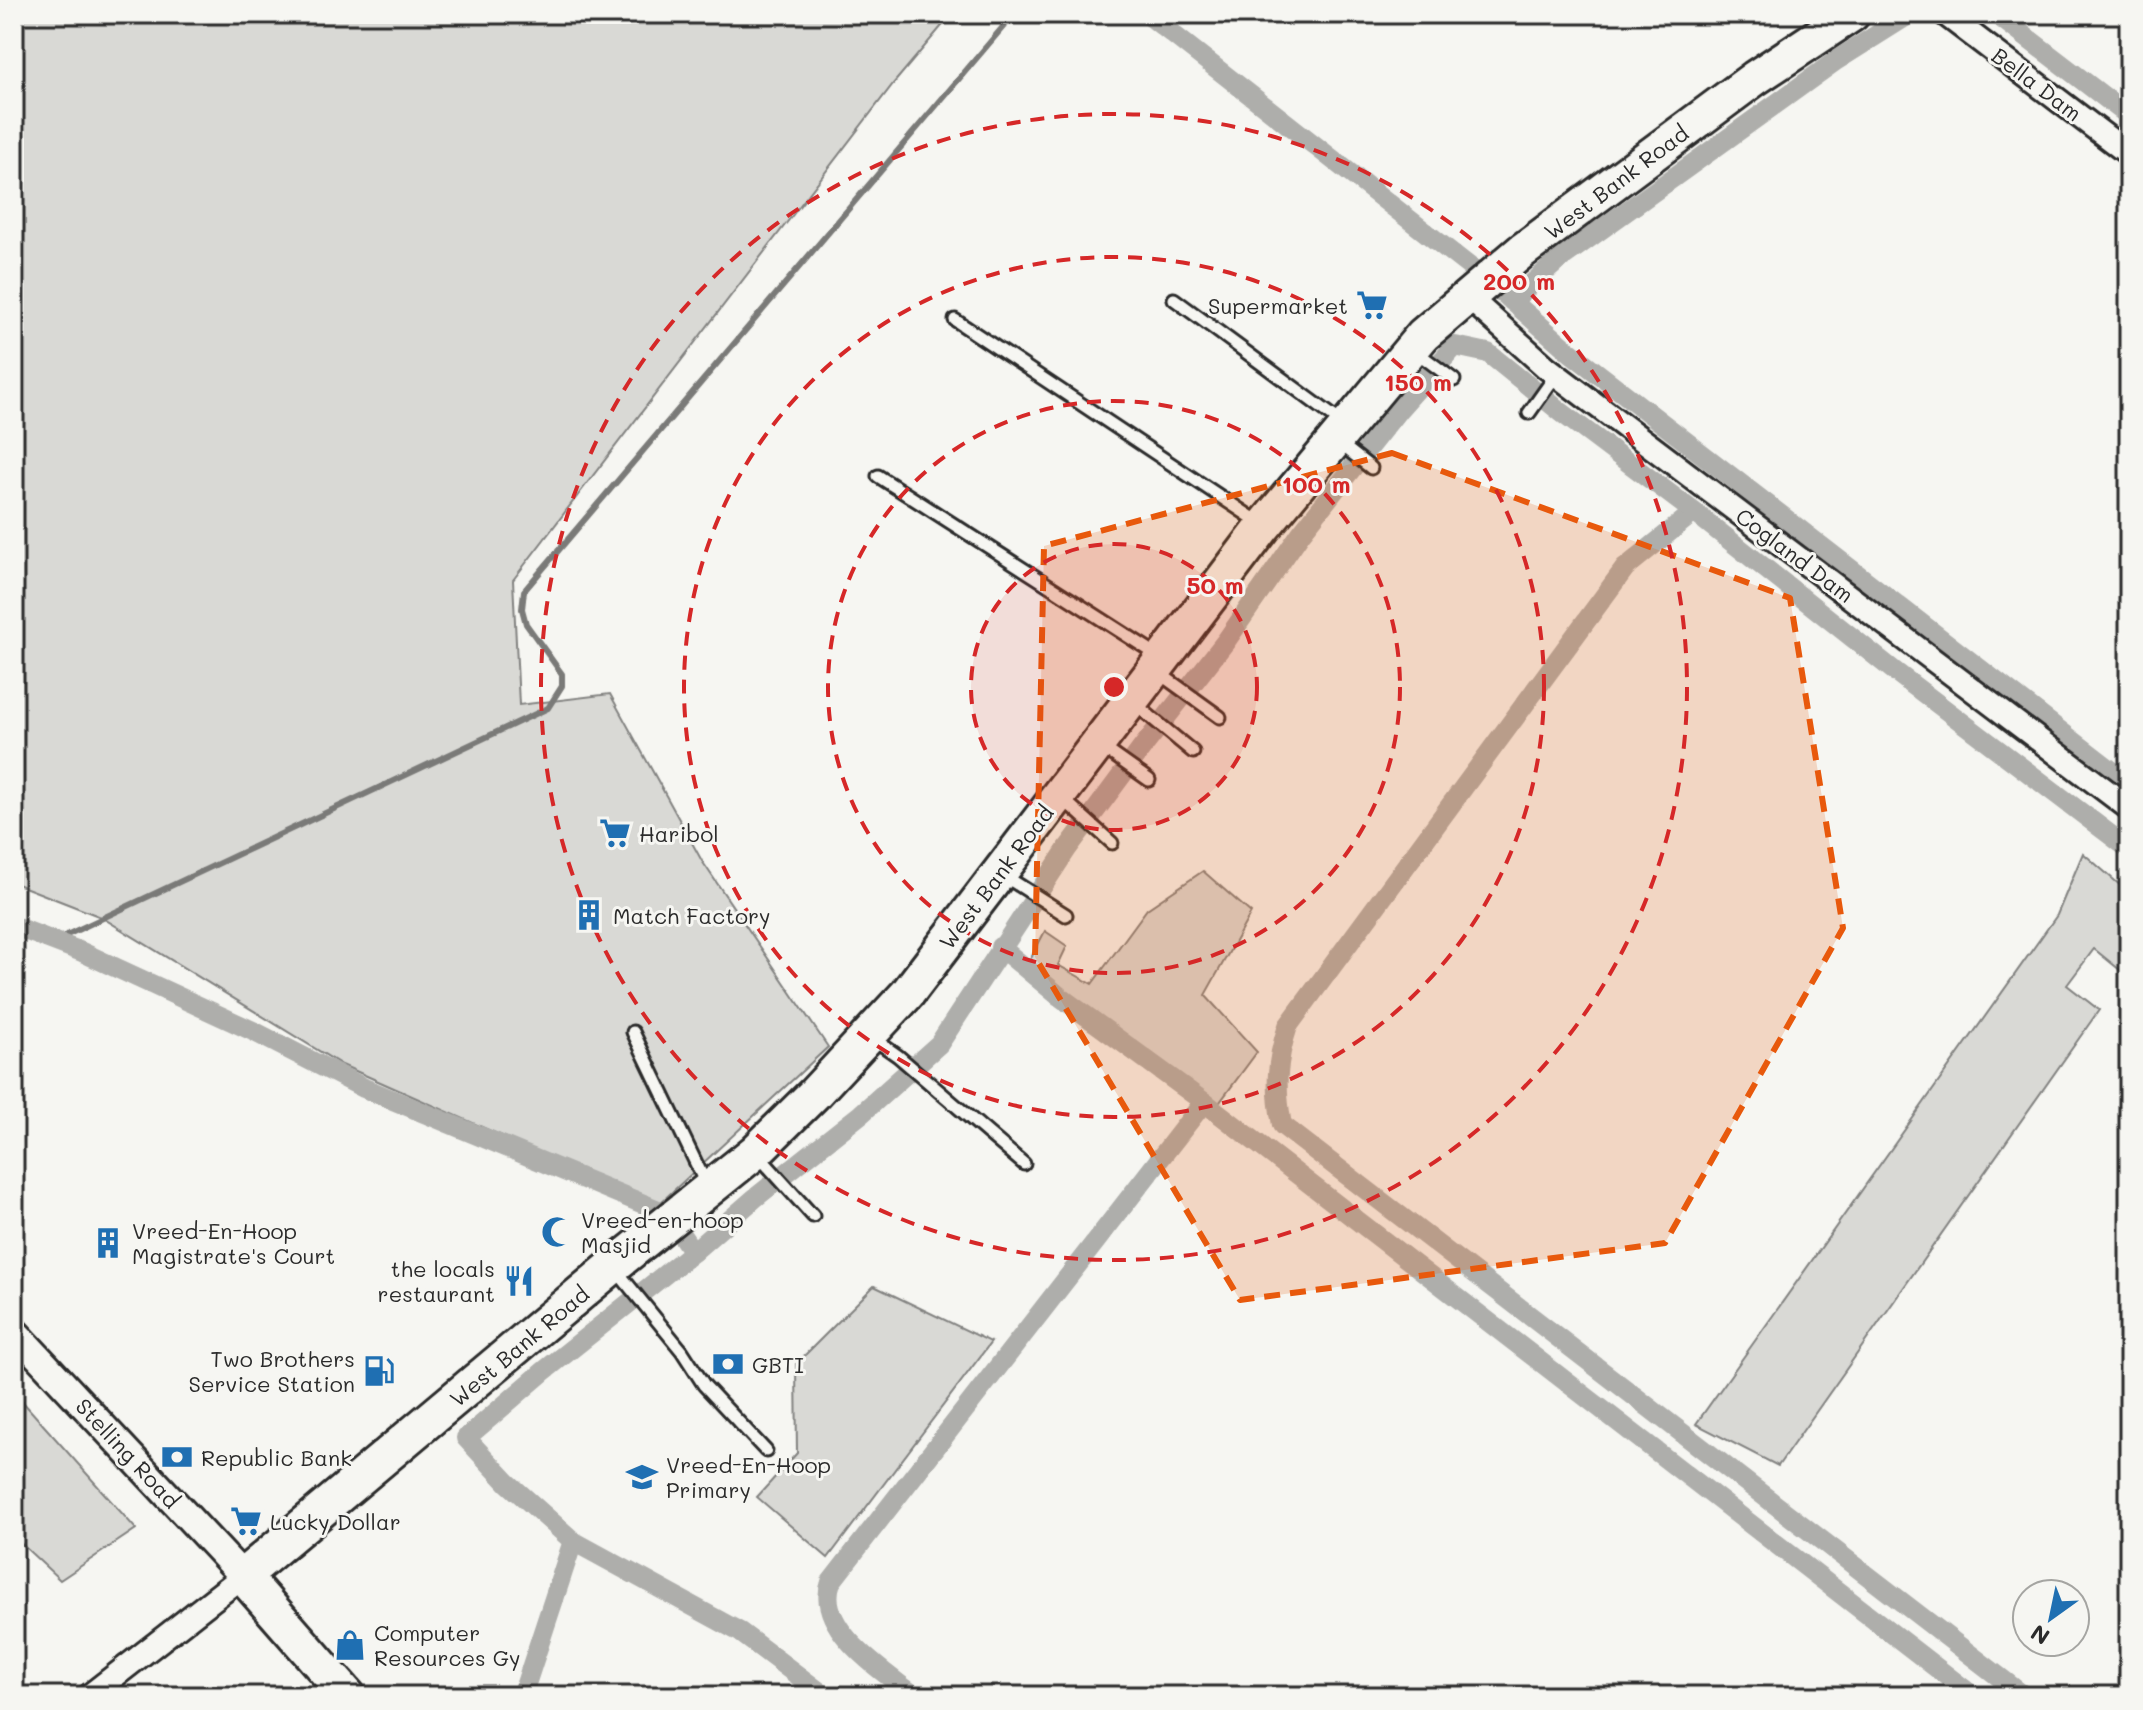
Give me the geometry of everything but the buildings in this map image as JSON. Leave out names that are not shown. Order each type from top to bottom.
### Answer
[{"type":"main road","name":"West Bank Road","points":[[243,1576],[621,1276],[642,1243],[708,1189],[762,1159],[814,1094],[1009,878],[1106,749],[1264,526],[1420,355],[1467,296],[1755,78],[1852,14]]},
{"type":"main road","points":[[243,1576],[348,1696]]},
{"type":"street","name":"Bella Dam","points":[[1945,14],[2129,154]]},
{"type":"street","name":"Cogland Dam","points":[[1467,296],[1552,381],[2129,808]]},
{"type":"street","name":"Stelling Road","points":[[14,1331],[243,1576]]},
{"type":"street","name":"West Bank Road","points":[[89,1696],[243,1576]]},
{"type":"lane","points":[[1174,299],[1357,424],[1371,468]]},
{"type":"lane","points":[[955,320],[1264,526]]},
{"type":"lane","points":[[1420,355],[1449,377]]},
{"type":"lane","points":[[1532,408],[1552,381]]},
{"type":"lane","points":[[878,476],[1163,670],[1220,717]]},
{"type":"lane","points":[[1137,706],[1193,752]]},
{"type":"lane","points":[[1106,749],[1149,780]]},
{"type":"lane","points":[[1066,801],[1112,843]]},
{"type":"lane","points":[[1009,878],[1066,915]]},
{"type":"lane","points":[[633,1032],[708,1189]]},
{"type":"lane","points":[[867,1035],[898,1056],[1024,1164]]},
{"type":"lane","points":[[762,1159],[813,1216]]},
{"type":"lane","points":[[621,1276],[682,1351],[704,1385],[766,1451]]},
{"type":"highlighted area","points":[[1392,453],[1790,598],[1843,928],[1665,1243],[1240,1300],[1035,957],[1044,546]]},
{"type":"shaded area","points":[[14,14],[952,14],[893,84],[513,580],[519,705],[610,694],[702,861],[828,1047],[658,1205],[342,1065],[101,917],[14,883]]},
{"type":"shaded area","points":[[2083,853],[2129,893],[2129,969],[2125,974],[2094,949],[2067,985],[2099,1010],[1778,1466],[1696,1424],[2057,915]]},
{"type":"shaded area","points":[[1203,871],[1251,913],[1205,995],[1257,1052],[1214,1110],[1029,962],[1045,931],[1067,946],[1058,965],[1092,984],[1147,909]]},
{"type":"shaded area","points":[[874,1286],[991,1342],[828,1558],[757,1497],[797,1453],[796,1364]]},
{"type":"shaded area","points":[[14,1392],[136,1529],[60,1580],[14,1537]]},
{"type":"waterway","points":[[54,941],[548,708],[562,686],[562,674],[526,624],[522,609],[524,591],[1014,14]]},
{"type":"waterway","points":[[1147,14],[1470,267]]},
{"type":"waterway","points":[[1512,301],[1560,259],[1837,60],[1910,14]]},
{"type":"waterway","points":[[1996,14],[2129,116]]},
{"type":"waterway","points":[[1503,293],[1570,352],[2129,784]]},
{"type":"waterway","points":[[825,1696],[740,1632],[573,1541],[508,1483],[466,1438],[861,1114],[939,1044],[1067,849],[1226,641],[1301,533],[1399,409],[1455,346],[1488,353],[1897,673],[2129,849]]},
{"type":"waterway","points":[[1694,512],[1625,568],[1288,1026],[1278,1075],[1282,1125],[2024,1696]]},
{"type":"waterway","points":[[14,926],[82,952],[253,1031],[364,1088],[658,1210],[674,1224],[693,1252]]},
{"type":"waterway","points":[[1000,947],[1059,996],[1204,1102],[1973,1696]]},
{"type":"waterway","points":[[915,1696],[870,1662],[842,1632],[828,1599],[831,1582],[1204,1102]]},
{"type":"waterway","points":[[522,1696],[573,1541]]},
{"type":"place","name":"Supermarket","points":[[1372,305]]},
{"type":"place","name":"Haribol","points":[[615,833]]},
{"type":"place","name":"Match Factory","points":[[589,915]]},
{"type":"place","name":"Vreed-en-hoop Masjid","points":[[557,1232]]},
{"type":"place","name":"Vreed-En-Hoop Magistrate's Court","points":[[108,1243]]},
{"type":"place","name":"the locals restaurant","points":[[519,1281]]},
{"type":"place","name":"GBTI","points":[[728,1364]]},
{"type":"place","name":"Two Brothers Service Station","points":[[379,1371]]},
{"type":"place","name":"Republic Bank","points":[[177,1457]]},
{"type":"place","name":"Vreed-En-Hoop Primary","points":[[642,1477]]},
{"type":"place","name":"Lucky Dollar","points":[[246,1521]]},
{"type":"place","name":"Computer Resources Gy","points":[[350,1645]]}]
